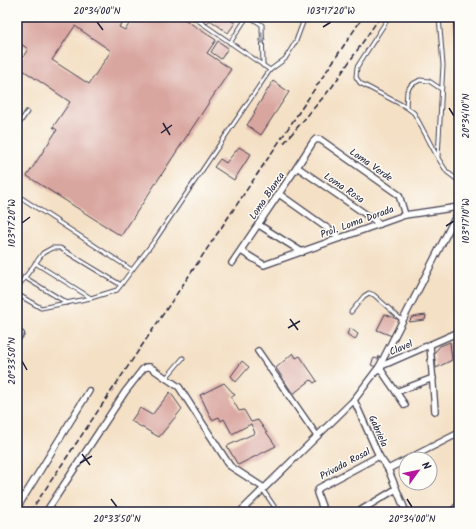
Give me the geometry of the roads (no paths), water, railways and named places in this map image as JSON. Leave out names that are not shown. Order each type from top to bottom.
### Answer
[{"type":"street","name":"Loma Blanca","points":[[232,263],[298,168],[316,139]]},
{"type":"street","name":"Loma Verde","points":[[316,139],[321,140],[399,195],[405,215]]},
{"type":"street","name":"Loma Rosa","points":[[298,168],[380,224]]},
{"type":"street","points":[[279,194],[342,238]]},
{"type":"street","name":"Prol. Loma Dorada","points":[[241,251],[264,265],[405,215],[459,208]]},
{"type":"street","points":[[240,512],[247,509],[264,489],[354,400],[379,367],[459,208]]},
{"type":"street","points":[[259,225],[302,252]]},
{"type":"street","name":"Clavel","points":[[379,367],[459,332]]},
{"type":"street","points":[[17,340],[21,334]]},
{"type":"street","points":[[430,345],[435,412]]},
{"type":"street","points":[[258,351],[317,436]]},
{"type":"street","points":[[46,512],[125,392],[146,367],[150,367],[179,388],[230,466],[264,489]]},
{"type":"street","points":[[379,367],[405,405]]},
{"type":"street","points":[[396,392],[433,378]]},
{"type":"street","points":[[17,508],[89,391]]},
{"type":"street","name":"Gabriela","points":[[354,400],[380,456],[388,469],[406,512]]},
{"type":"street","points":[[424,451],[459,433]]},
{"type":"street","name":"Privada Rosal","points":[[324,512],[317,493],[319,488],[380,456]]},
{"type":"street","points":[[388,469],[398,464]]},
{"type":"street","points":[[358,512],[396,489]]},
{"type":"street","points":[[451,512],[459,505]]},
{"type":"lane","points":[[193,17],[270,70]]},
{"type":"lane","points":[[230,43],[247,17]]},
{"type":"lane","points":[[250,17],[262,25],[263,66]]},
{"type":"lane","points":[[17,294],[40,308],[91,298],[117,290],[155,240],[270,70],[285,59],[296,41],[306,17]]},
{"type":"lane","points":[[389,17],[356,67],[356,77],[360,83],[406,107],[414,113],[447,172],[459,181]]},
{"type":"lane","points":[[438,158],[443,65],[439,17]]},
{"type":"lane","points":[[406,107],[406,91],[411,85],[420,80],[429,81],[441,89]]},
{"type":"lane","points":[[17,90],[17,102]]},
{"type":"lane","points":[[17,127],[27,112]]},
{"type":"lane","points":[[17,194],[132,270]]},
{"type":"lane","points":[[17,288],[35,263],[44,253],[52,248],[60,248],[122,285]]},
{"type":"lane","points":[[35,263],[91,298]]},
{"type":"lane","points":[[24,277],[67,303]]},
{"type":"lane","points":[[351,312],[364,296],[369,293],[374,295],[403,321]]},
{"type":"lane","points":[[166,378],[183,358]]},
{"type":"lane","points":[[264,489],[278,512]]},
{"type":"railway","points":[[30,512],[363,17]]},
{"type":"railway","points":[[284,143],[332,87],[380,17]]}]
